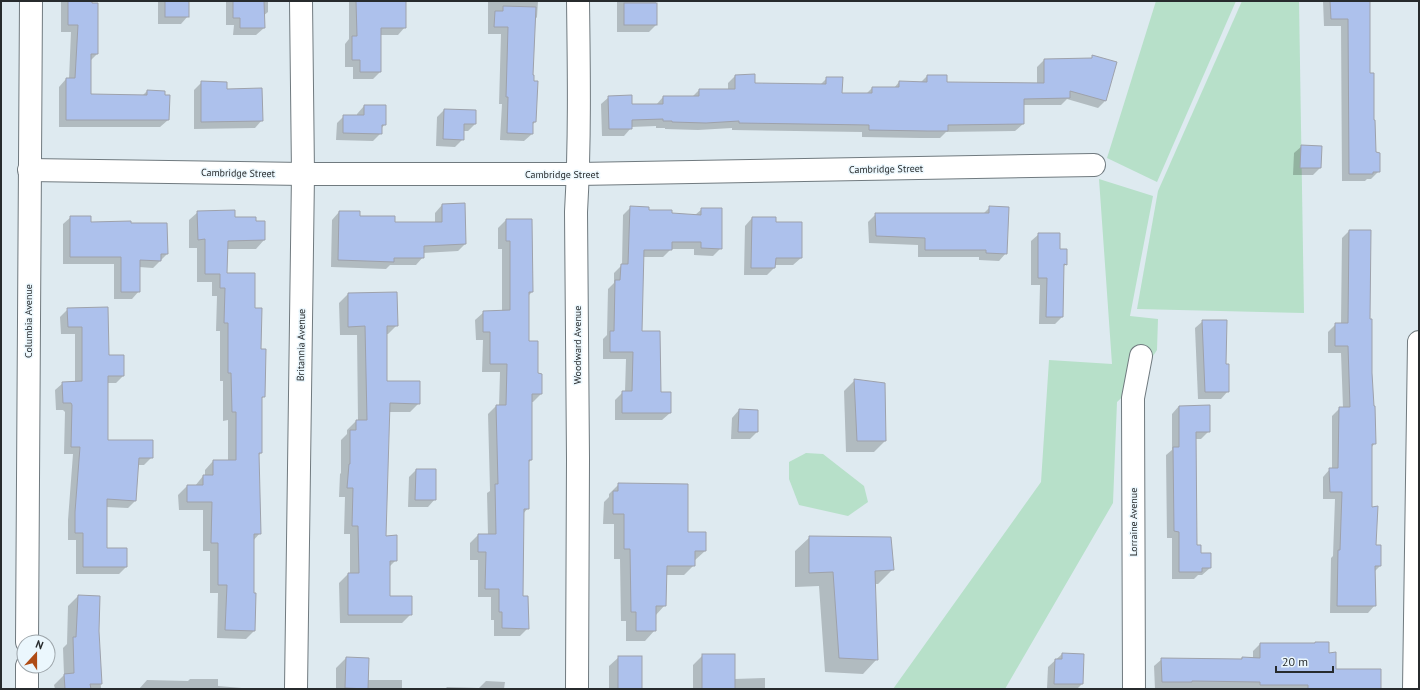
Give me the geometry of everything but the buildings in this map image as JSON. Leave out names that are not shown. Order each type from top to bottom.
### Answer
[{"type":"street","name":"Columbia Avenue","points":[[27,634],[31,1]]},
{"type":"street","name":"Britannia Avenue","points":[[296,689],[303,174],[301,1]]},
{"type":"street","name":"Woodward Avenue","points":[[577,689],[578,459],[576,212],[580,103],[578,1]]},
{"type":"street","name":"Cambridge Street","points":[[29,170],[303,174],[578,174],[1094,165]]},
{"type":"street","points":[[1414,689],[1419,342]]},
{"type":"street","name":"Lorraine Avenue","points":[[1134,689],[1133,398],[1141,356]]},
{"type":"street","points":[[27,674],[27,689]]},
{"type":"green space","points":[[1156,1],[1236,1],[1157,182],[1107,158]]},
{"type":"green space","points":[[1242,1],[1299,1],[1304,313],[1137,309],[1158,191]]},
{"type":"green space","points":[[1099,179],[1153,196],[1130,316],[1158,319],[1157,350],[1132,388],[1117,402],[1113,503],[1005,689],[893,689],[1041,482],[1049,360],[1112,364]]},
{"type":"green space","points":[[806,453],[823,454],[864,486],[868,502],[848,516],[799,505],[789,479],[789,462]]}]
